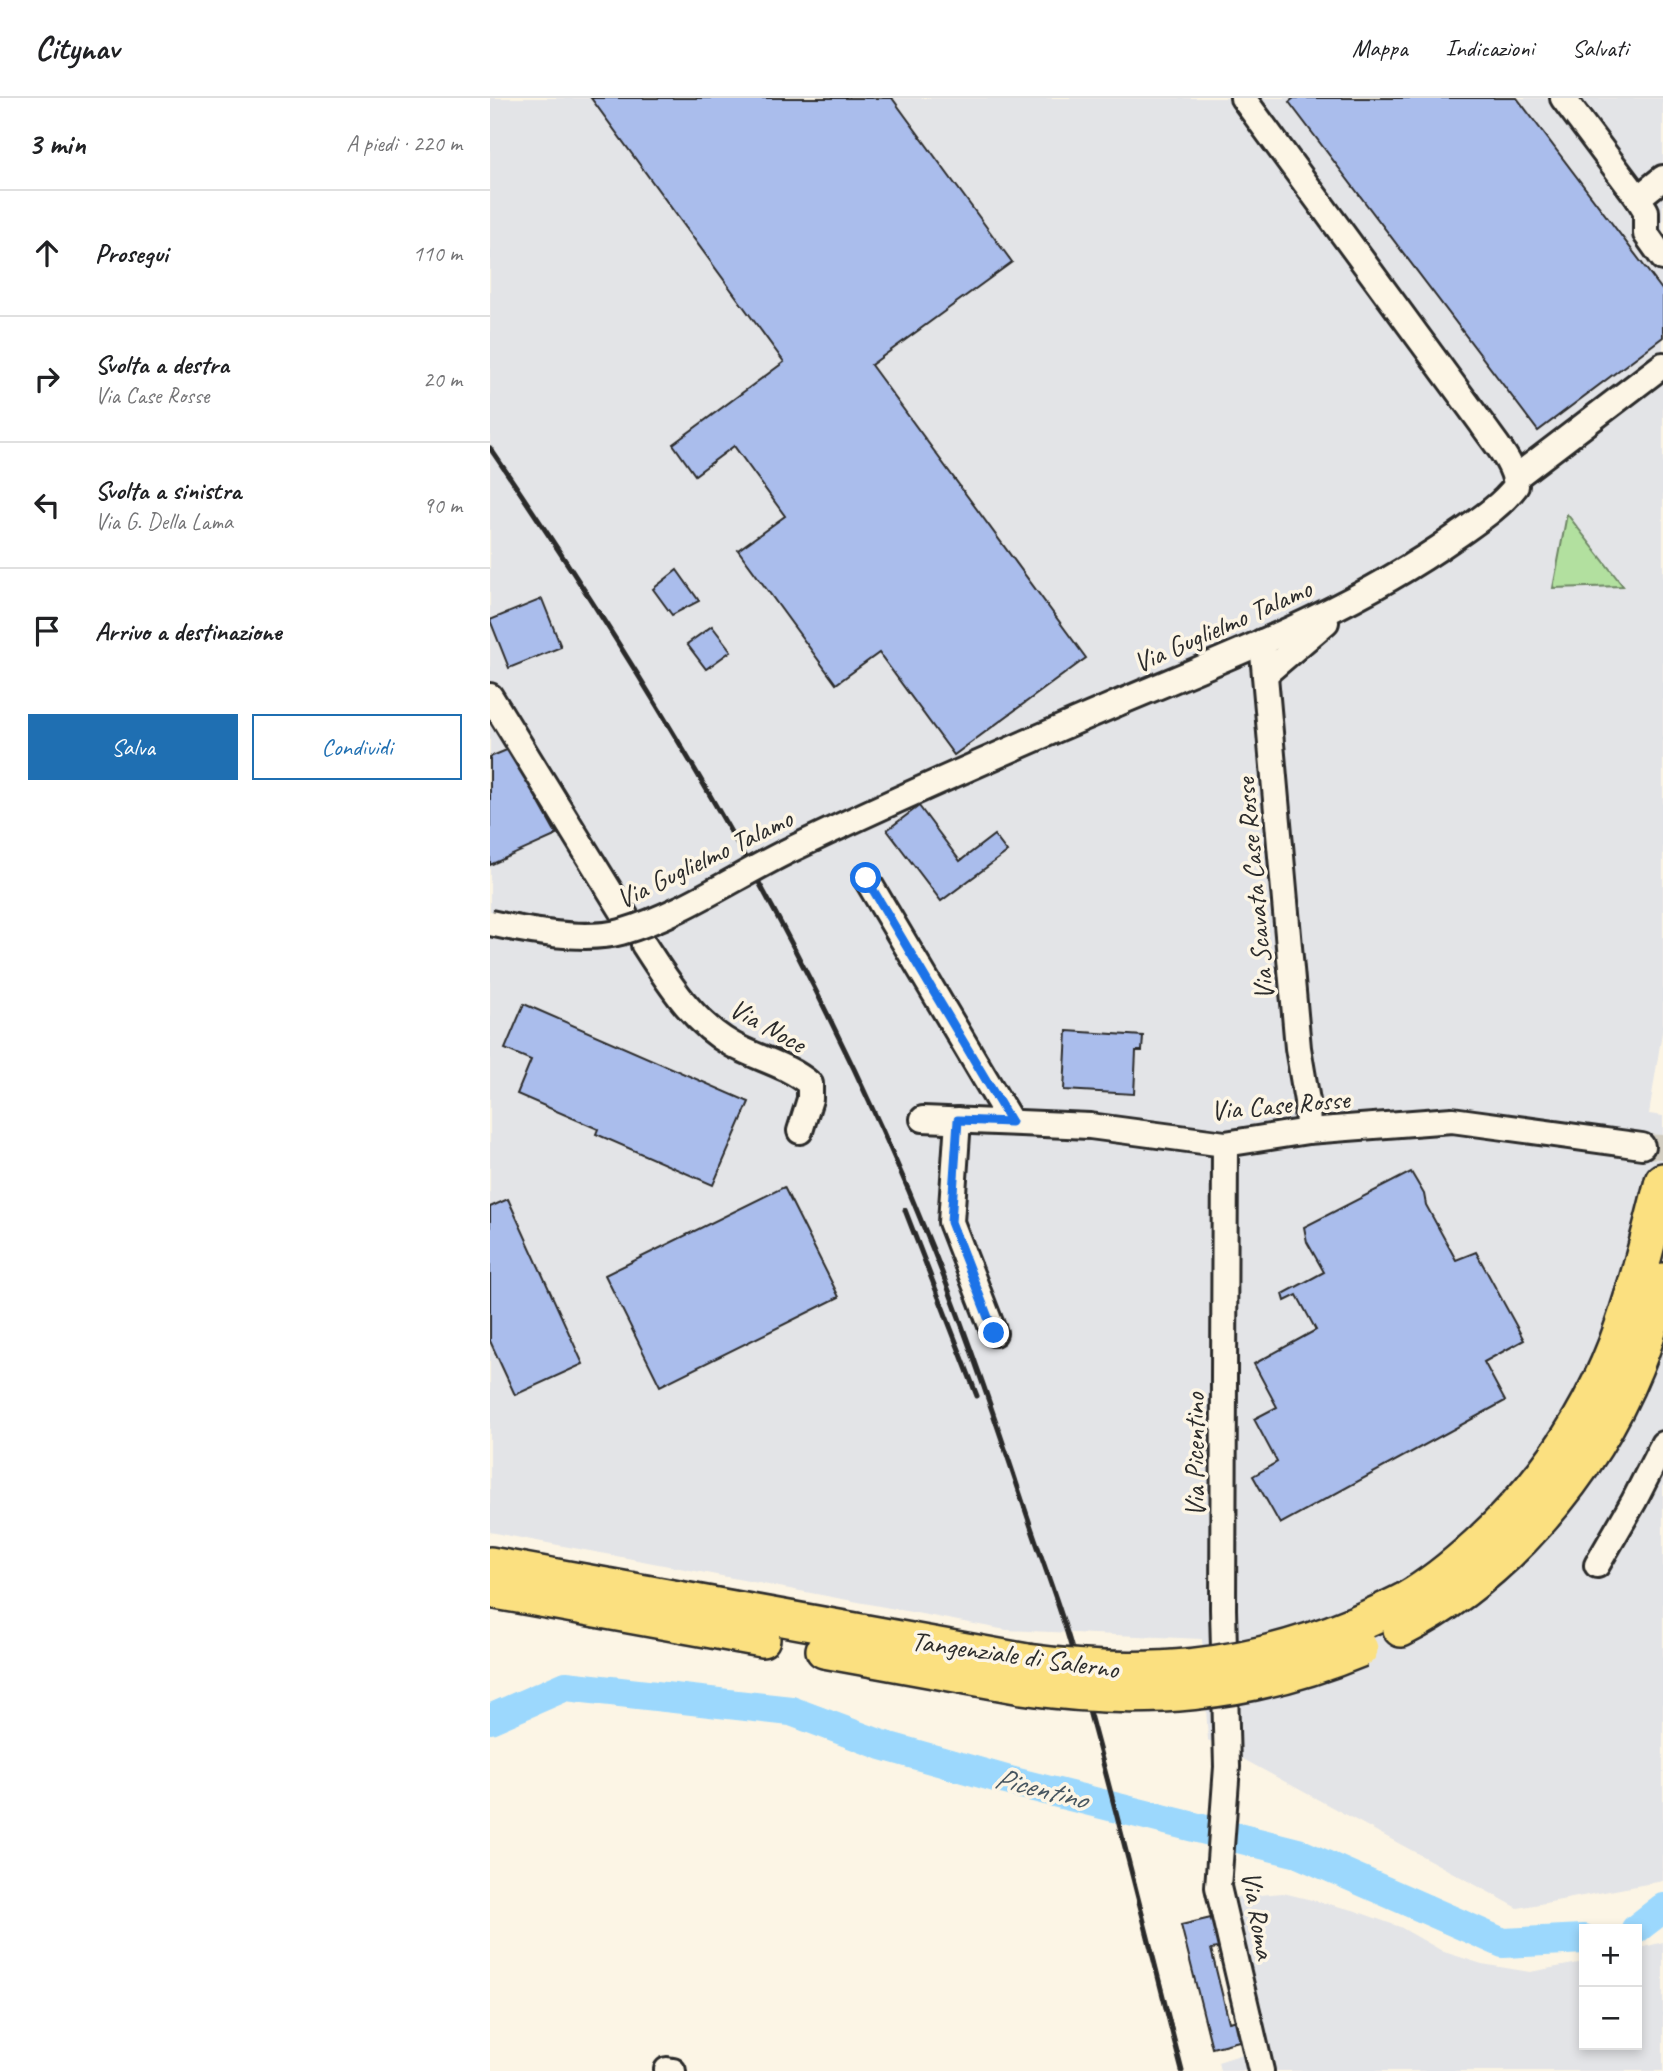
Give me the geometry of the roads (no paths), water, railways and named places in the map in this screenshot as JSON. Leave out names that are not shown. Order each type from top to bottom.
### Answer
[{"type":"highway","name":"Tangenziale di Salerno","points":[[490,1565],[1024,1674],[1075,1693],[1174,1695],[1246,1685],[1293,1673],[1356,1637],[1457,1563],[1526,1498],[1547,1472],[1577,1426],[1601,1381],[1616,1344],[1642,1265],[1663,1181]]},
{"type":"highway","name":"Tangenziale di Salerno","points":[[1356,1637],[1405,1627],[1445,1603],[1486,1570],[1545,1515],[1579,1469],[1619,1400],[1635,1368],[1663,1281]]},
{"type":"highway","name":"Tangenziale di Salerno","points":[[490,1590],[1024,1674]]},
{"type":"street","points":[[1563,98],[1638,198],[1646,211],[1646,234],[1663,258]]},
{"type":"street","points":[[1252,99],[1274,140],[1482,424],[1516,477]]},
{"type":"street","points":[[1638,198],[1663,178]]},
{"type":"street","name":"Via Guglielmo Talamo","points":[[490,923],[556,933],[619,933],[672,913],[786,852],[934,783],[1262,642],[1412,567],[1475,522],[1511,492],[1516,486],[1516,477],[1663,365]]},
{"type":"street","points":[[1265,674],[1355,597]]},
{"type":"street","name":"Via Scavata Case Rosse","points":[[1262,642],[1298,1048],[1307,1101],[1308,1131]]},
{"type":"street","points":[[490,696],[498,725],[626,916]]},
{"type":"street","points":[[866,878],[1011,1122]]},
{"type":"street","name":"Via Noce","points":[[644,945],[684,1006],[698,1018],[732,1044],[798,1074],[810,1084],[810,1099],[800,1131]]},
{"type":"street","name":"Via Case Rosse","points":[[923,1119],[1090,1126],[1225,1144],[1308,1131],[1451,1120],[1642,1146]]},
{"type":"street","points":[[958,1120],[951,1222],[994,1333]]},
{"type":"street","name":"Via Picentino","points":[[1225,1144],[1223,1609],[1227,1767]]},
{"type":"street","points":[[1597,1565],[1663,1444]]},
{"type":"street","name":"Via Roma","points":[[1227,1767],[1218,1886],[1261,2071]]},
{"type":"street","points":[[667,2070],[673,2071]]},
{"type":"waterway","name":"Picentino","points":[[490,1719],[566,1686],[791,1711],[882,1745],[1006,1780],[1298,1853],[1503,1943],[1579,1939]]},
{"type":"waterway","name":"Picentino","points":[[1642,1924],[1663,1908]]},
{"type":"tunnel","points":[[1642,1146],[1663,1147]]},
{"type":"railway","points":[[490,448],[616,640],[734,838],[841,1041],[889,1146],[959,1318],[1064,1624],[1113,1801],[1182,2071]]},
{"type":"railway","points":[[905,1210],[977,1396]]}]
